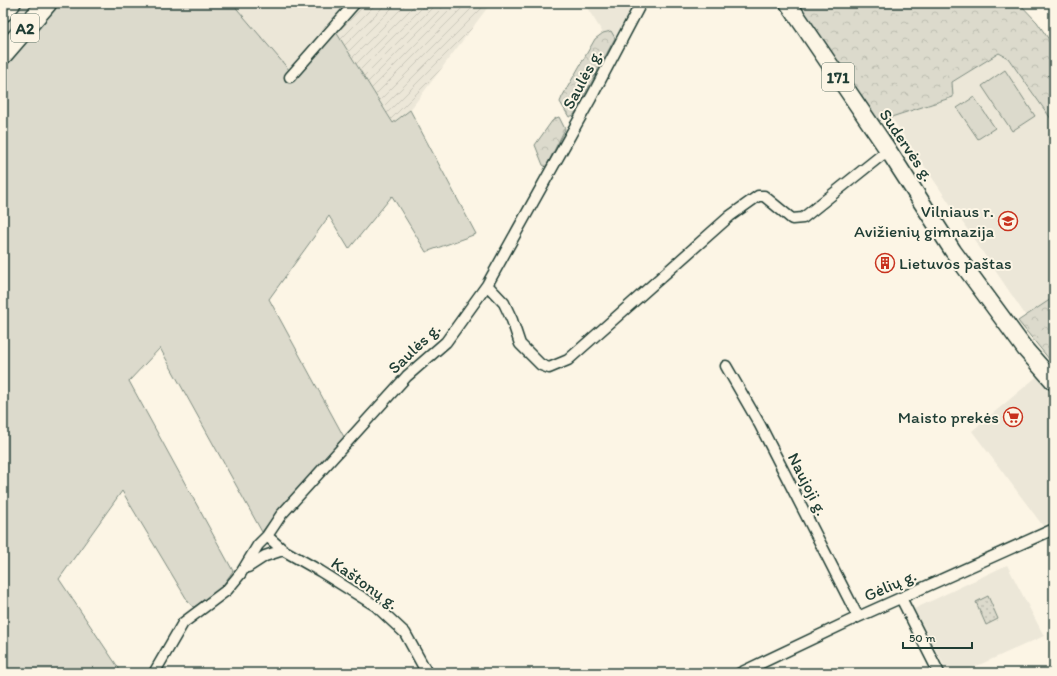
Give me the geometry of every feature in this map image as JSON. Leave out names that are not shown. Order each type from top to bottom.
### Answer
[{"type":"highway","name":"A2","points":[[3,12],[11,3]]},
{"type":"highway","name":"A2","points":[[3,54],[47,3]]},
{"type":"main road","name":"Sudervės g.","points":[[788,3],[888,150],[953,251],[1012,331],[1054,382]]},
{"type":"street","points":[[290,77],[355,3]]},
{"type":"street","name":"Saulės g.","points":[[154,673],[183,623],[227,590],[241,573],[258,545],[267,536],[281,515],[407,376],[446,342],[487,285],[591,98],[640,3]]},
{"type":"street","points":[[487,285],[504,303],[512,320],[520,344],[541,365],[549,368],[568,360],[730,216],[758,196],[764,196],[792,219],[803,218],[888,150]]},
{"type":"street","name":"Naujoji g.","points":[[726,366],[760,425],[858,617]]},
{"type":"street","name":"Gėlių g.","points":[[740,673],[762,668],[858,617],[1054,529]]},
{"type":"street","name":"Kaštonų g.","points":[[267,536],[284,550],[376,606],[405,633],[427,673]]},
{"type":"street","points":[[241,573],[253,563],[265,556],[284,550]]},
{"type":"street","points":[[901,598],[939,673]]},
{"type":"shaded area","points":[[232,3],[361,3],[296,78]]},
{"type":"shaded area","points":[[361,3],[491,3],[410,110],[393,123],[336,32]]},
{"type":"shaded area","points":[[584,3],[634,3],[615,38],[611,31],[603,33]]},
{"type":"shaded area","name":"Vilniaus r. Avižienių gimnazija","points":[[999,53],[1008,58],[1054,123],[1054,297],[1026,316],[891,117],[953,97],[952,82]]},
{"type":"shaded area","points":[[1040,374],[1054,390],[1054,519],[1043,526],[972,431]]},
{"type":"shaded area","points":[[1007,565],[1044,636],[961,673],[948,673],[914,609]]},
{"type":"green space","points":[[22,3],[39,3],[3,44],[3,24]]},
{"type":"green space","points":[[60,3],[232,3],[296,78],[336,32],[393,123],[410,110],[476,234],[426,252],[392,196],[349,249],[329,216],[269,299],[344,437],[276,513],[262,532],[160,348],[129,381],[233,571],[221,588],[194,607],[189,603],[122,491],[59,579],[122,673],[3,673],[3,69]]},
{"type":"green space","points":[[797,3],[1019,3],[1037,22],[1054,47],[1054,123],[1008,58],[999,53],[952,82],[953,97],[879,121]]},
{"type":"green space","points":[[611,31],[615,38],[574,115],[569,117],[560,102],[562,97],[595,39],[603,33]]},
{"type":"green space","points":[[1005,70],[1035,116],[1012,131],[982,86]]},
{"type":"green space","points":[[974,97],[995,128],[978,139],[957,108]]},
{"type":"green space","points":[[559,117],[565,129],[546,167],[543,165],[535,145],[552,121]]},
{"type":"green space","points":[[1054,297],[1054,365],[1018,321]]},
{"type":"green space","points":[[988,596],[998,619],[986,625],[976,602]]},
{"type":"place","name":"Vilniaus r. Avižienių gimnazija","points":[[1008,221]]},
{"type":"place","name":"Lietuvos paštas","points":[[885,263]]},
{"type":"place","name":"Maisto prekės","points":[[1013,417]]}]
